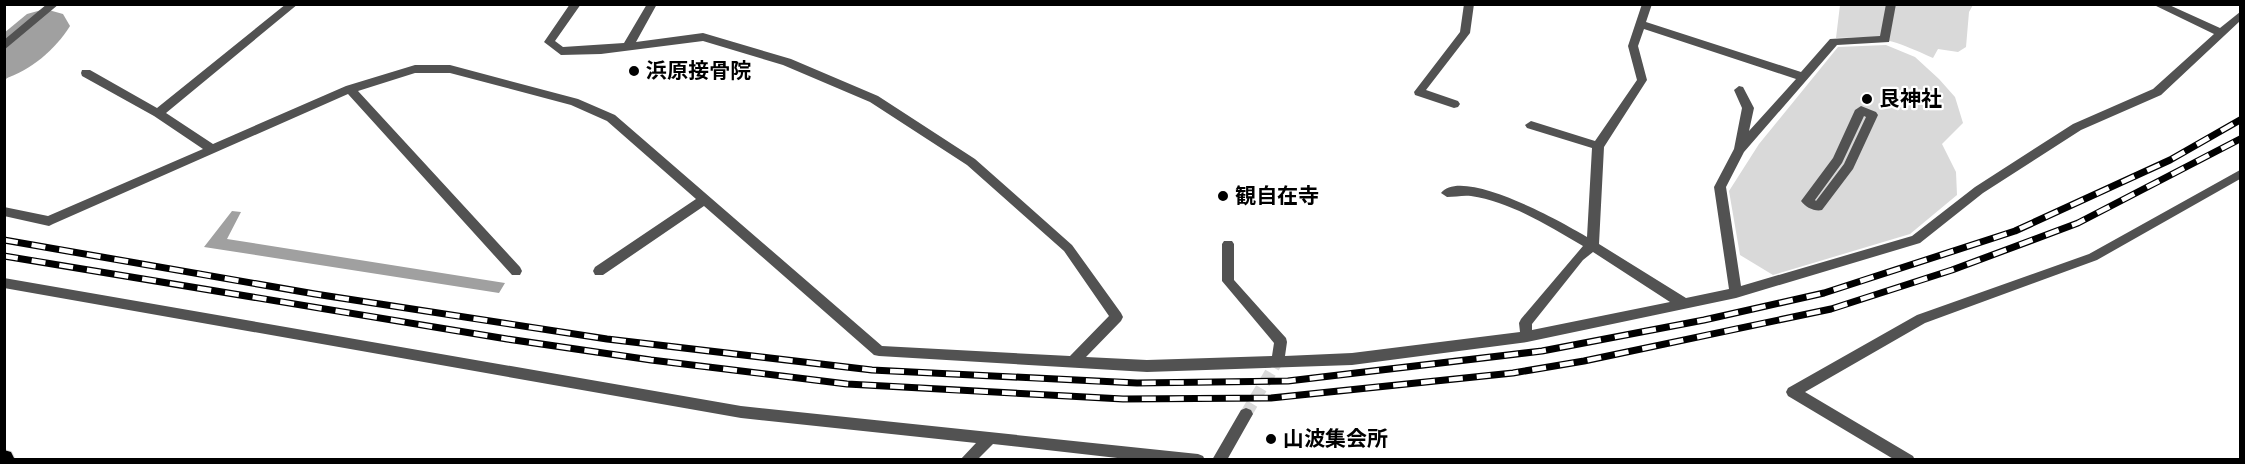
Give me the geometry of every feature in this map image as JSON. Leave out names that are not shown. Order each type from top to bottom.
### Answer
[{"type":"street","points":[[4,46],[54,4]]},
{"type":"street","points":[[158,113],[293,4]]},
{"type":"street","points":[[576,4],[549,42],[561,51],[601,50],[703,37],[787,62],[874,99],[971,162],[1068,248],[1117,317],[1074,362]]},
{"type":"street","points":[[628,46],[652,4]]},
{"type":"street","points":[[1455,104],[1419,92],[1465,33],[1469,4]]},
{"type":"street","points":[[1527,338],[1525,323],[1579,257],[1593,244],[1598,146],[1642,80],[1633,46],[1647,4]]},
{"type":"street","points":[[1736,293],[1720,187],[1740,149],[1834,42],[1885,39],[1891,4]]},
{"type":"street","points":[[2157,4],[2222,33]]},
{"type":"street","points":[[4,211],[50,221],[350,90],[415,69],[450,69],[574,102],[611,118],[879,351],[1147,366],[1352,359],[1527,338],[1736,293],[1916,240],[1979,190],[2077,127],[2157,92],[2241,16]]},
{"type":"street","points":[[1641,24],[1803,77]]},
{"type":"street","points":[[86,74],[158,113],[213,150]]},
{"type":"street","points":[[350,90],[516,271]]},
{"type":"street","points":[[1739,90],[1748,108],[1740,149]]},
{"type":"street","points":[[1861,110],[1872,115],[1850,166],[1818,207],[1812,204],[1807,201],[1838,160],[1861,110]]},
{"type":"street","points":[[1531,125],[1598,146]]},
{"type":"street","points":[[1908,459],[1793,392],[1921,319],[2093,257],[2241,174]]},
{"type":"street","points":[[1447,194],[1458,189],[1505,200],[1593,244],[1684,304]]},
{"type":"street","points":[[599,271],[705,199]]},
{"type":"street","points":[[1228,244],[1228,280],[1281,342],[1278,360]]},
{"type":"street","points":[[4,283],[741,412],[1198,459]]},
{"type":"street","points":[[1219,459],[1246,414]]},
{"type":"street","points":[[967,459],[989,439]]},
{"type":"shaded area","points":[[1840,5],[1973,5],[1969,12],[1966,47],[1958,52],[1938,49],[1933,58],[1886,40],[1836,38]]},
{"type":"shaded area","points":[[32,31],[52,34],[5,80],[5,54]]},
{"type":"shaded area","points":[[1886,45],[1915,57],[1955,97],[1963,123],[1942,144],[1956,172],[1957,195],[1910,234],[1773,275],[1740,255],[1729,191],[1759,144],[1838,47]]},
{"type":"shaded area","points":[[232,211],[241,212],[227,239],[505,283],[499,293],[204,247]]},
{"type":"waterway","points":[[4,61],[45,26]]},
{"type":"tunnel","points":[[1246,414],[1278,360]]},
{"type":"railway","points":[[4,240],[315,294],[607,339],[872,370],[1137,383],[1288,381],[1542,351],[1704,320],[1824,293],[2015,231],[2170,160],[2240,120]]},
{"type":"railway","points":[[4,256],[507,339],[651,360],[847,384],[1123,399],[1271,398],[1513,373],[1584,361],[1831,309],[1952,270],[2078,223],[2240,139]]},
{"type":"place","name":"浜原接骨院","points":[[634,71]]},
{"type":"place","name":"艮神社","points":[[1867,99]]},
{"type":"place","name":"観自在寺","points":[[1223,196]]},
{"type":"place","name":"山波集会所","points":[[1271,439]]}]
